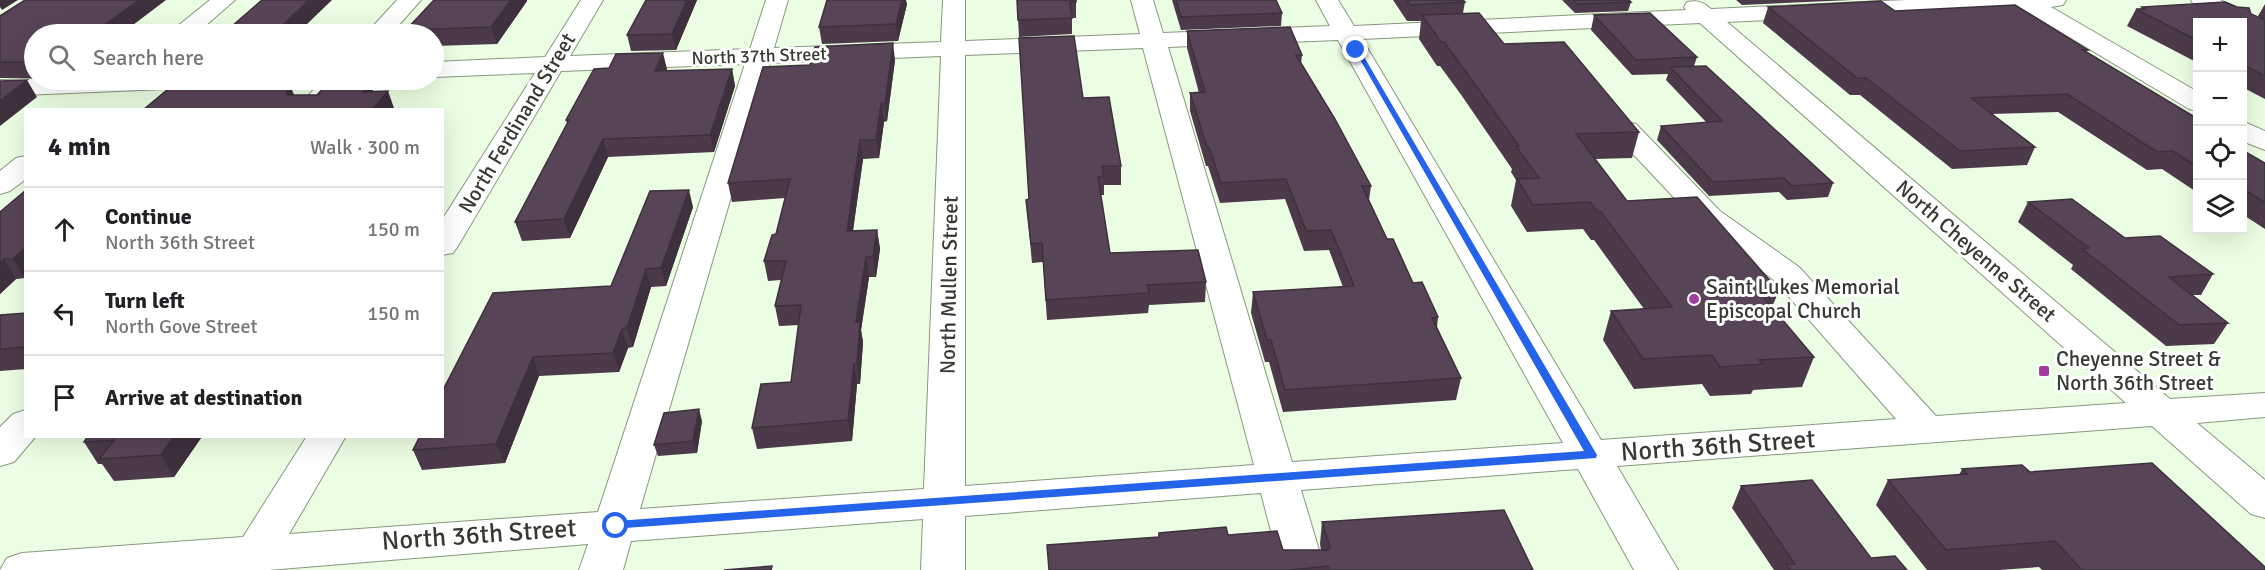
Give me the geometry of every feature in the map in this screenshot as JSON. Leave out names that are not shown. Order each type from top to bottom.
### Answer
[{"type":"street","points":[[194,24],[224,0]]},
{"type":"street","points":[[387,24],[410,0]]},
{"type":"street","name":"North Ferdinand Street","points":[[444,243],[592,0]]},
{"type":"street","points":[[601,570],[777,0]]},
{"type":"street","name":"North Mullen Street","points":[[943,570],[954,0]]},
{"type":"street","points":[[1142,0],[1303,570]]},
{"type":"street","points":[[1327,0],[1592,455],[1656,570]]},
{"type":"street","name":"North 37th Street","points":[[444,69],[1346,33],[1695,7],[2055,0]]},
{"type":"street","points":[[2202,0],[2265,31]]},
{"type":"street","points":[[2024,1],[2193,100]]},
{"type":"street","name":"North Cheyenne Street","points":[[1695,7],[2265,502]]},
{"type":"street","points":[[0,88],[24,87]]},
{"type":"street","points":[[93,108],[115,90]]},
{"type":"street","points":[[311,108],[327,90]]},
{"type":"street","points":[[1626,130],[1709,217],[1787,274],[1928,430]]},
{"type":"street","points":[[2247,132],[2265,142]]},
{"type":"street","points":[[0,185],[24,166]]},
{"type":"street","name":"North 36th Street","points":[[22,570],[251,561],[616,526],[2265,405]]},
{"type":"street","points":[[0,452],[24,425]]},
{"type":"street","points":[[251,561],[326,438]]},
{"type":"building","points":[[25,0],[139,0],[106,24],[24,24],[24,62],[0,62],[0,16]]},
{"type":"building","points":[[262,0],[309,0],[284,24],[234,24]]},
{"type":"building","points":[[434,0],[511,0],[491,27],[444,29],[444,24],[412,24]]},
{"type":"building","points":[[646,0],[687,0],[672,34],[627,35]]},
{"type":"building","points":[[827,0],[902,0],[896,24],[819,27]]},
{"type":"building","points":[[1017,0],[1076,0],[1076,2],[1070,2],[1072,18],[1018,20]]},
{"type":"building","points":[[1176,0],[1276,0],[1282,13],[1181,17]]},
{"type":"building","points":[[1407,0],[1463,0],[1465,2],[1410,5]]},
{"type":"building","points":[[1573,0],[1629,0],[1631,2],[1577,4]]},
{"type":"building","points":[[1881,1],[1895,11],[2015,5],[2088,50],[2083,50],[2193,116],[2193,164],[2173,151],[2157,152],[2067,94],[1971,98],[2035,147],[1960,151],[1866,78],[1857,78],[1768,7]]},
{"type":"building","points":[[2225,2],[2237,7],[2249,8],[2251,14],[2265,20],[2265,76],[2247,67],[2247,18],[2193,18],[2193,38],[2136,9],[2146,9],[2142,7]]},
{"type":"building","points":[[1479,13],[1504,44],[1564,42],[1639,132],[1576,134],[1627,201],[1697,197],[1779,291],[1759,292],[1814,357],[1759,360],[1763,364],[1720,367],[1712,355],[1643,359],[1611,311],[1672,307],[1601,212],[1598,212],[1590,202],[1533,205],[1517,179],[1539,178],[1466,72],[1422,15]]},
{"type":"building","points":[[1650,13],[1697,57],[1636,60],[1594,15]]},
{"type":"building","points":[[1290,27],[1302,55],[1296,55],[1335,119],[1371,186],[1362,186],[1387,239],[1393,239],[1413,283],[1422,282],[1438,317],[1432,318],[1461,378],[1285,390],[1271,340],[1267,340],[1253,292],[1354,286],[1331,230],[1306,231],[1286,179],[1221,183],[1190,93],[1205,92],[1187,31]]},
{"type":"building","points":[[1074,36],[1083,98],[1109,97],[1121,166],[1102,166],[1104,176],[1098,177],[1110,253],[1198,250],[1206,282],[1147,285],[1149,293],[1046,300],[1042,243],[1031,244],[1026,200],[1029,199],[1019,38]]},
{"type":"building","points":[[893,43],[885,104],[881,104],[876,140],[860,140],[847,231],[877,230],[873,257],[866,257],[856,322],[860,322],[857,364],[854,364],[848,420],[752,428],[761,384],[791,382],[801,305],[775,306],[786,261],[764,261],[772,235],[776,234],[790,179],[728,183],[763,67],[810,65],[815,47]]},
{"type":"building","points":[[663,53],[655,71],[732,69],[710,135],[603,139],[564,219],[515,222],[594,69],[609,68],[616,54]]},
{"type":"building","points":[[1706,66],[1833,183],[1792,186],[1784,178],[1713,182],[1661,126],[1722,121],[1670,67]]},
{"type":"building","points":[[24,80],[24,82],[0,101],[0,81]]},
{"type":"building","points":[[167,90],[288,90],[286,93],[288,95],[317,95],[322,90],[388,91],[374,108],[145,108]]},
{"type":"building","points":[[2247,153],[2265,163],[2265,203],[2247,191]]},
{"type":"building","points":[[689,190],[661,268],[646,269],[627,328],[622,329],[613,353],[533,357],[496,444],[413,450],[419,438],[444,438],[444,388],[493,293],[611,286],[650,191]]},
{"type":"building","points":[[24,192],[24,249],[13,259],[4,259],[0,263],[0,212]]},
{"type":"building","points":[[2072,199],[2125,238],[2160,236],[2213,274],[2169,277],[2228,323],[2179,325],[2082,249],[2089,248],[2028,202]]},
{"type":"building","points":[[24,313],[24,347],[0,349],[0,315]]},
{"type":"building","points":[[699,409],[693,441],[654,445],[664,413]]},
{"type":"building","points":[[87,438],[173,438],[161,455],[99,459],[114,440],[84,442]]},
{"type":"building","points":[[2152,463],[2265,567],[2265,570],[2082,570],[2055,541],[1946,550],[1888,480],[1967,474],[1962,469],[2022,465],[2030,472]]},
{"type":"building","points":[[1812,480],[1871,558],[1895,556],[1907,570],[1790,570],[1786,564],[1795,564],[1741,486]]},
{"type":"building","points":[[1504,510],[1533,570],[1329,570],[1328,566],[1291,570],[1049,570],[1047,545],[1159,537],[1159,533],[1226,527],[1228,535],[1277,531],[1283,550],[1328,550],[1330,547],[1322,522]]},
{"type":"building","points":[[772,566],[771,570],[724,570]]},
{"type":"place","name":"Saint Lukes Memorial Episcopal Church","points":[[1694,299]]},
{"type":"place","name":"Cheyenne Street & North 36th Street","points":[[2044,371]]},
{"type":"route","points":[[616,526],[1592,455],[1356,50]]}]
